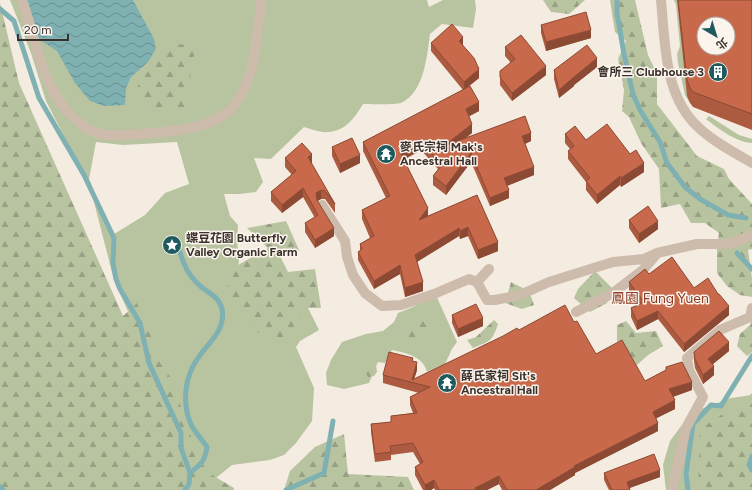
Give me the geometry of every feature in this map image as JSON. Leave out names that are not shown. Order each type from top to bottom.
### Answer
[{"type":"street","points":[[22,0],[35,48],[48,82],[67,112],[91,130],[115,136],[177,132],[223,116],[235,105],[247,84],[255,59],[261,8],[260,0]]},
{"type":"street","points":[[661,0],[669,72],[683,109],[694,123],[705,133],[752,163]]},
{"type":"street","points":[[322,205],[345,241],[347,257],[353,275],[365,293],[382,306],[401,305],[434,294],[469,279],[477,282],[487,300],[495,300],[520,295],[548,282],[613,262],[644,259],[657,253],[697,244],[730,244],[752,235]]},
{"type":"street","points":[[576,312],[613,293],[643,270],[657,253]]},
{"type":"street","points":[[477,282],[489,269]]},
{"type":"street","points":[[672,490],[686,428],[703,397],[689,370],[687,358],[720,330],[750,317],[752,308]]},
{"type":"green space","name":"蝶豆花園 Butterfly Valley Organic Farm","points":[[10,0],[427,0],[429,7],[443,0],[475,0],[476,9],[473,28],[442,24],[430,34],[423,73],[415,91],[409,98],[398,104],[363,104],[357,114],[345,126],[334,131],[322,132],[304,127],[271,159],[254,158],[263,182],[256,192],[224,194],[230,216],[238,225],[237,241],[239,260],[236,293],[278,255],[319,330],[300,341],[296,347],[314,388],[312,421],[296,443],[284,455],[270,460],[232,465],[206,486],[114,280],[93,198],[46,101],[31,53]],"holes":[[[96,142],[123,145],[177,142],[189,184],[165,193],[145,215],[114,234],[89,179]]]},
{"type":"green space","points":[[543,0],[585,0],[569,14],[551,12]]},
{"type":"green space","points":[[610,0],[635,0],[648,55],[657,74],[657,104],[697,156],[724,169],[729,179],[752,204],[752,249],[748,250],[752,278],[752,297],[740,295],[727,286],[717,273],[717,248],[719,233],[705,223],[691,223],[680,204],[661,208],[659,169],[641,143],[629,117],[622,111],[624,90],[618,59],[626,41],[615,32]]},
{"type":"green space","points":[[674,0],[677,0],[690,103],[685,95],[678,63],[677,54],[680,46],[676,5]]},
{"type":"green space","points":[[0,3],[19,83],[123,316],[137,303],[161,360],[173,383],[195,449],[207,472],[234,488],[234,490],[0,490]]},
{"type":"green space","points":[[167,44],[196,45],[184,109],[155,114],[133,93]]},
{"type":"green space","points":[[709,116],[739,135],[752,139],[752,143],[740,141],[722,131],[706,119]]},
{"type":"green space","points":[[286,221],[299,250],[280,256],[288,272],[315,269],[321,308],[299,308],[300,330],[287,339],[251,331],[245,308],[225,295],[231,269],[268,248],[247,228]]},
{"type":"green space","points":[[595,271],[612,288],[607,303],[590,312],[574,298],[578,289]]},
{"type":"green space","points":[[511,282],[529,291],[534,305],[522,309],[505,303]]},
{"type":"green space","points":[[435,293],[457,342],[445,364],[427,372],[422,362],[418,359],[408,354],[392,350],[385,363],[378,362],[369,383],[344,389],[327,385],[326,373],[331,360],[342,342],[366,334],[383,331],[394,322],[398,313],[413,307]]},
{"type":"green space","points":[[422,313],[433,322],[423,336],[420,344],[416,345],[408,339],[410,332],[409,320]]},
{"type":"green space","points":[[752,319],[752,352],[747,356],[737,346],[740,334],[750,325]]},
{"type":"green space","points":[[494,320],[498,324],[492,338],[487,342],[473,348],[467,340],[476,337]]},
{"type":"green space","points":[[626,321],[636,333],[656,331],[663,346],[648,355],[637,365],[617,341],[617,325]]},
{"type":"green space","points":[[365,357],[375,359],[377,372],[374,376],[368,377],[364,365]]},
{"type":"green space","points":[[752,393],[752,490],[698,490],[700,429],[726,412],[740,406]]},
{"type":"green space","points":[[752,395],[752,490],[666,490],[663,465],[670,441],[682,425],[701,409],[731,398]]},
{"type":"green space","points":[[344,434],[348,474],[408,477],[414,490],[284,490],[290,471],[315,447]]},
{"type":"water","points":[[21,0],[133,0],[154,39],[156,49],[148,62],[131,77],[126,88],[125,105],[104,106],[90,101],[75,83],[57,51],[34,36]]},
{"type":"building","name":"會所三 Clubhouse 3","points":[[678,0],[752,0],[752,114],[693,92],[687,80]]},
{"type":"building","points":[[586,12],[591,30],[546,42],[541,25]]},
{"type":"building","points":[[452,24],[463,37],[459,41],[474,58],[479,69],[464,82],[431,43]]},
{"type":"building","points":[[521,35],[546,66],[512,93],[500,77],[500,71],[515,59],[505,47]]},
{"type":"building","points":[[587,45],[597,58],[559,90],[554,70]]},
{"type":"building","points":[[470,86],[479,102],[466,109],[472,124],[444,146],[525,116],[531,133],[522,136],[534,167],[504,178],[509,190],[490,198],[471,153],[446,186],[433,176],[442,165],[421,142],[402,152],[399,150],[428,208],[419,220],[477,195],[498,242],[478,250],[468,227],[460,231],[459,228],[415,255],[423,282],[405,288],[400,265],[374,281],[358,252],[362,249],[360,244],[374,236],[362,210],[390,196],[363,142]]},
{"type":"building","points":[[607,124],[630,154],[636,150],[644,163],[621,178],[620,176],[597,195],[586,181],[590,178],[568,151],[574,146],[565,134],[575,126],[586,140]]},
{"type":"building","points":[[352,138],[360,155],[340,164],[332,147]]},
{"type":"building","points":[[302,143],[312,154],[308,157],[335,204],[325,191],[321,190],[316,193],[317,200],[334,228],[315,240],[305,223],[318,215],[303,188],[282,205],[271,192],[296,171],[285,158]]},
{"type":"building","points":[[648,206],[658,221],[639,234],[629,220]]},
{"type":"building","points":[[672,257],[694,288],[708,278],[718,294],[729,306],[684,344],[658,311],[637,321],[631,308],[644,302],[629,282],[645,269],[649,274]]},
{"type":"building","points":[[476,304],[483,318],[458,329],[452,315]]},
{"type":"building","points":[[565,305],[574,322],[577,321],[596,354],[622,340],[645,381],[666,370],[666,367],[682,362],[692,382],[669,389],[675,400],[653,412],[658,423],[574,466],[575,467],[536,490],[507,490],[499,476],[475,488],[476,490],[439,490],[434,480],[425,485],[415,467],[423,462],[413,443],[390,446],[391,452],[375,454],[371,424],[391,422],[391,416],[417,413],[410,397],[430,387],[383,375],[389,352],[413,358],[412,361],[417,362],[412,380],[517,328],[519,330]]},
{"type":"building","points":[[719,331],[729,342],[708,359],[714,366],[703,375],[695,359],[694,352]]},
{"type":"building","points":[[654,454],[660,470],[627,482],[630,490],[612,490],[604,473]]},
{"type":"waterway","points":[[617,0],[617,13],[633,94],[640,110],[660,142],[667,163],[685,187],[700,199],[728,215],[746,218]]},
{"type":"waterway","points":[[0,9],[14,21],[39,98],[84,175],[114,238],[113,263],[116,279],[120,289],[140,323],[149,363],[181,433],[181,448],[190,473],[189,484],[185,490]]},
{"type":"waterway","points":[[180,252],[184,265],[194,280],[218,300],[223,316],[219,330],[194,365],[190,373],[186,389],[186,406],[190,422],[193,429],[207,447],[202,462],[190,473]]},
{"type":"waterway","points":[[737,253],[752,269]]},
{"type":"waterway","points":[[688,490],[686,474],[693,424],[711,405],[721,406],[752,356]]},
{"type":"waterway","points":[[286,490],[324,473],[333,421]]},
{"type":"waterway","points":[[752,456],[749,465],[752,470]]},
{"type":"waterway","points":[[0,487],[3,490]]},
{"type":"place","name":"會所三 Clubhouse 3","points":[[718,72]]},
{"type":"place","name":"麥氏宗祠 Mak's Ancestral Hall","points":[[386,154]]},
{"type":"place","name":"蝶豆花園 Butterfly Valley Organic Farm","points":[[172,245]]},
{"type":"place","name":"薛氏家祠 Sit's Ancestral Hall","points":[[447,383]]},
{"type":"district","name":"鳳園 Fung Yuen","points":[[660,298]]}]
